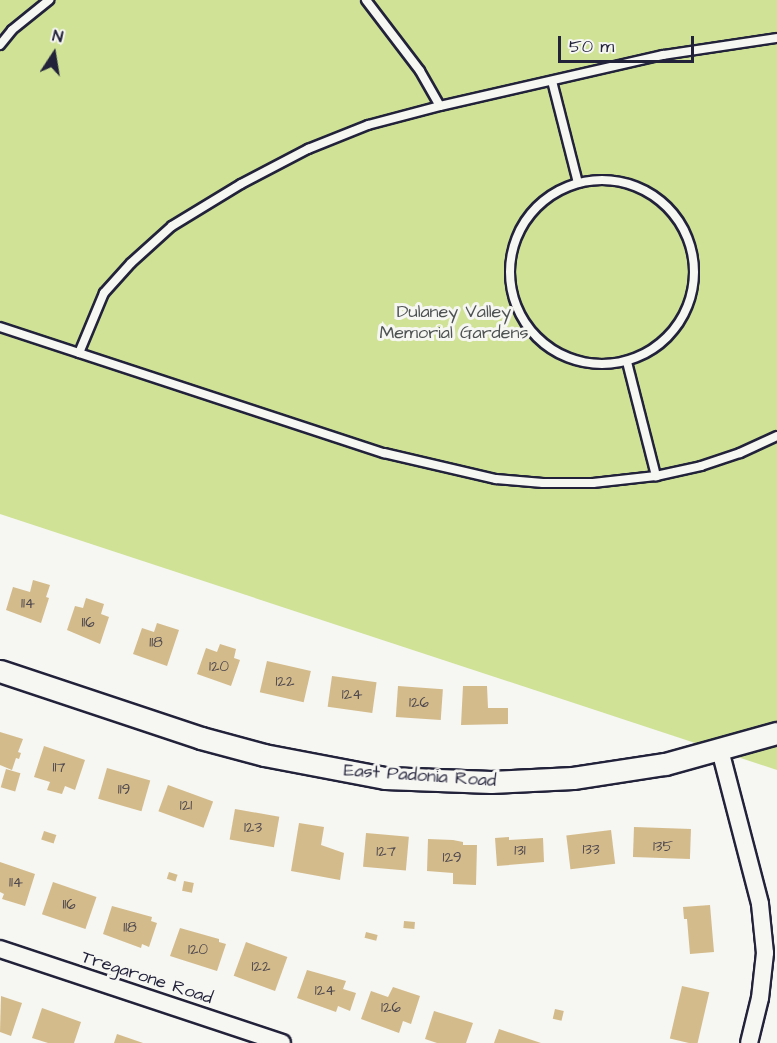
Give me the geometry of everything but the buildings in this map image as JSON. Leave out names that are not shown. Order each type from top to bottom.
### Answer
[{"type":"street","name":"East Padonia Road","points":[[0,671],[254,753],[309,766],[385,778],[491,782],[543,780],[620,772],[720,750],[777,733]]},
{"type":"street","points":[[720,750],[760,904],[765,952],[760,998],[748,1043]]},
{"type":"street","name":"Tregarone Road","points":[[0,949],[282,1043]]},
{"type":"lane","points":[[0,45],[12,30],[49,0]]},
{"type":"lane","points":[[366,0],[399,42],[440,106]]},
{"type":"lane","points":[[79,353],[104,293],[131,263],[172,226],[241,184],[308,148],[368,124],[440,106],[663,54],[777,38]]},
{"type":"lane","points":[[552,81],[579,183]]},
{"type":"lane","points":[[608,180],[633,185],[652,194],[668,207],[682,225],[691,244],[695,267],[693,291],[685,315],[670,336],[656,347],[627,362],[598,365],[572,360],[550,349],[533,335],[520,317],[513,298],[509,277],[512,253],[520,230],[538,206],[558,191],[579,183],[608,180]]},
{"type":"lane","points":[[0,327],[384,453],[446,470],[496,479],[543,483],[593,483],[656,476],[710,463],[777,436]]},
{"type":"lane","points":[[627,362],[656,476]]},
{"type":"green space","name":"Dulaney Valley Memorial Gardens","points":[[0,0],[777,0],[777,770],[0,514]]}]
